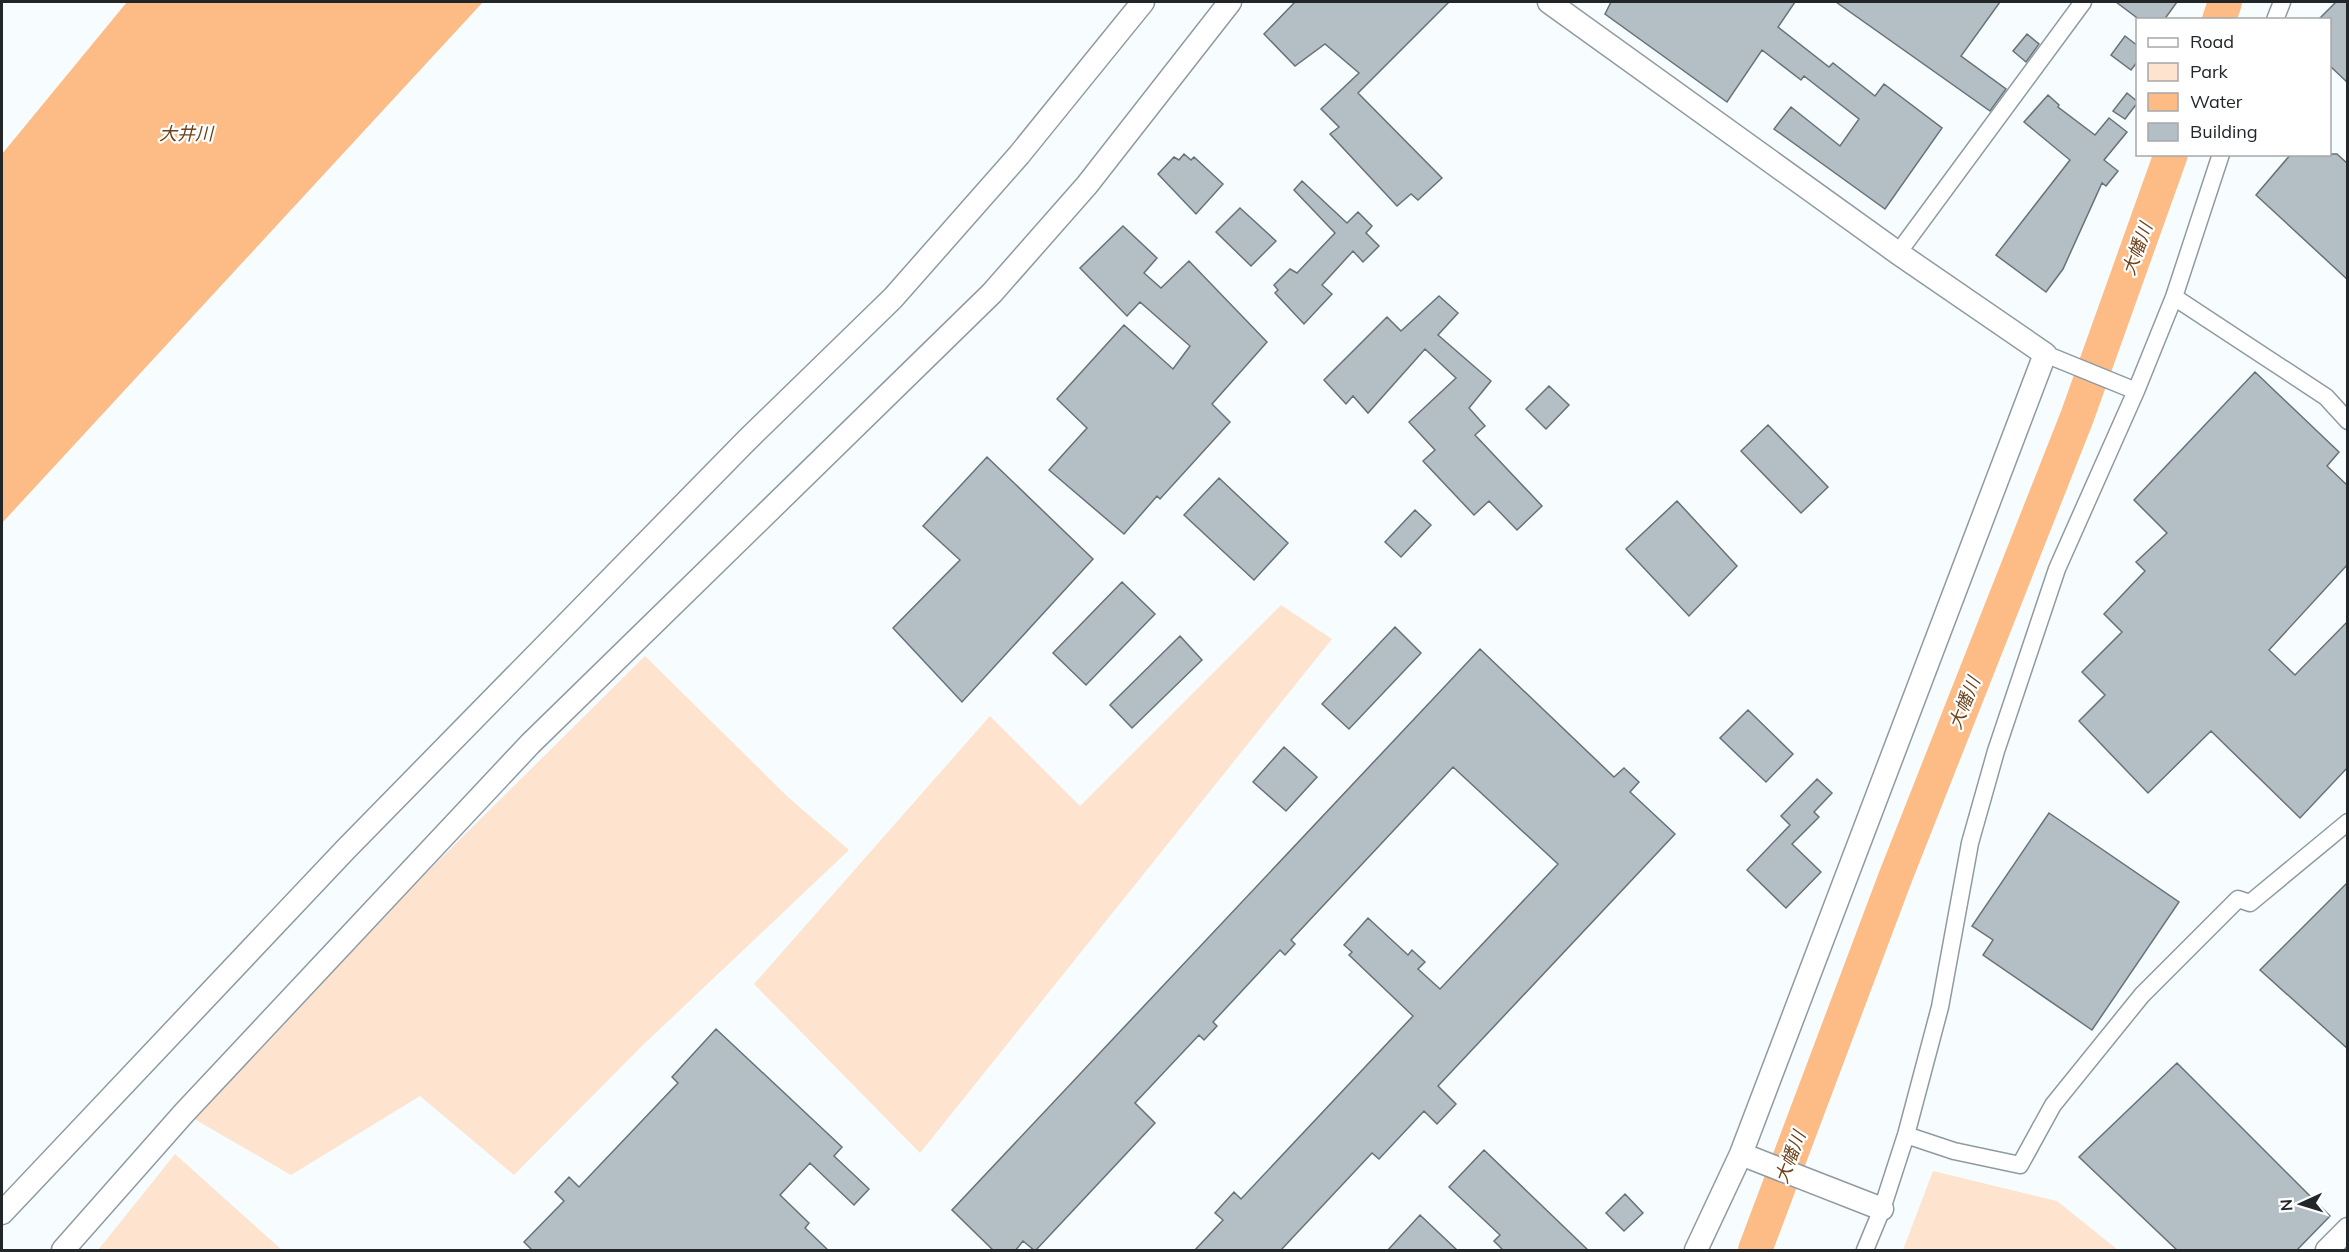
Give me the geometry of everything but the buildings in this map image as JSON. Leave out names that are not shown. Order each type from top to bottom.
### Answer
[{"type":"street","points":[[2,1213],[403,791],[747,440],[893,298],[1019,155],[1143,2]]},
{"type":"street","points":[[63,1251],[184,1113],[530,744],[992,292],[1087,185],[1230,2]]},
{"type":"street","points":[[1549,2],[1898,253],[2045,354],[2136,391]]},
{"type":"street","points":[[1898,253],[2083,2]]},
{"type":"street","points":[[2276,18],[2282,2]]},
{"type":"street","points":[[1865,1251],[1882,1209],[1906,1135],[1940,1007],[1970,843],[1996,751],[2057,569],[2136,391],[2174,297],[2220,156]]},
{"type":"street","points":[[2174,297],[2326,398],[2348,421]]},
{"type":"street","points":[[1696,1251],[1741,1154],[2045,354]]},
{"type":"street","points":[[1906,1135],[1953,1151],[2020,1165],[2053,1105],[2142,995],[2238,899],[2250,903],[2348,822]]},
{"type":"street","points":[[1741,1154],[1882,1209]]},
{"type":"street","points":[[2327,1251],[2348,1229]]},
{"type":"green space","points":[[1281,605],[1332,639],[920,1153],[754,984],[990,716],[1080,806]]},
{"type":"green space","points":[[645,656],[789,798],[849,850],[642,1046],[514,1175],[420,1096],[291,1175],[184,1113]]},
{"type":"green space","points":[[175,1154],[282,1250],[98,1250]]},
{"type":"green space","points":[[1933,1171],[2057,1201],[2118,1250],[1903,1250]]},
{"type":"water","name":"大井川","points":[[127,2],[483,2],[2,523],[2,154]]},
{"type":"waterway","name":"大幡川","points":[[2220,18],[2225,2]]},
{"type":"waterway","name":"大幡川","points":[[1755,1250],[1895,878],[2077,417],[2170,156]]}]
